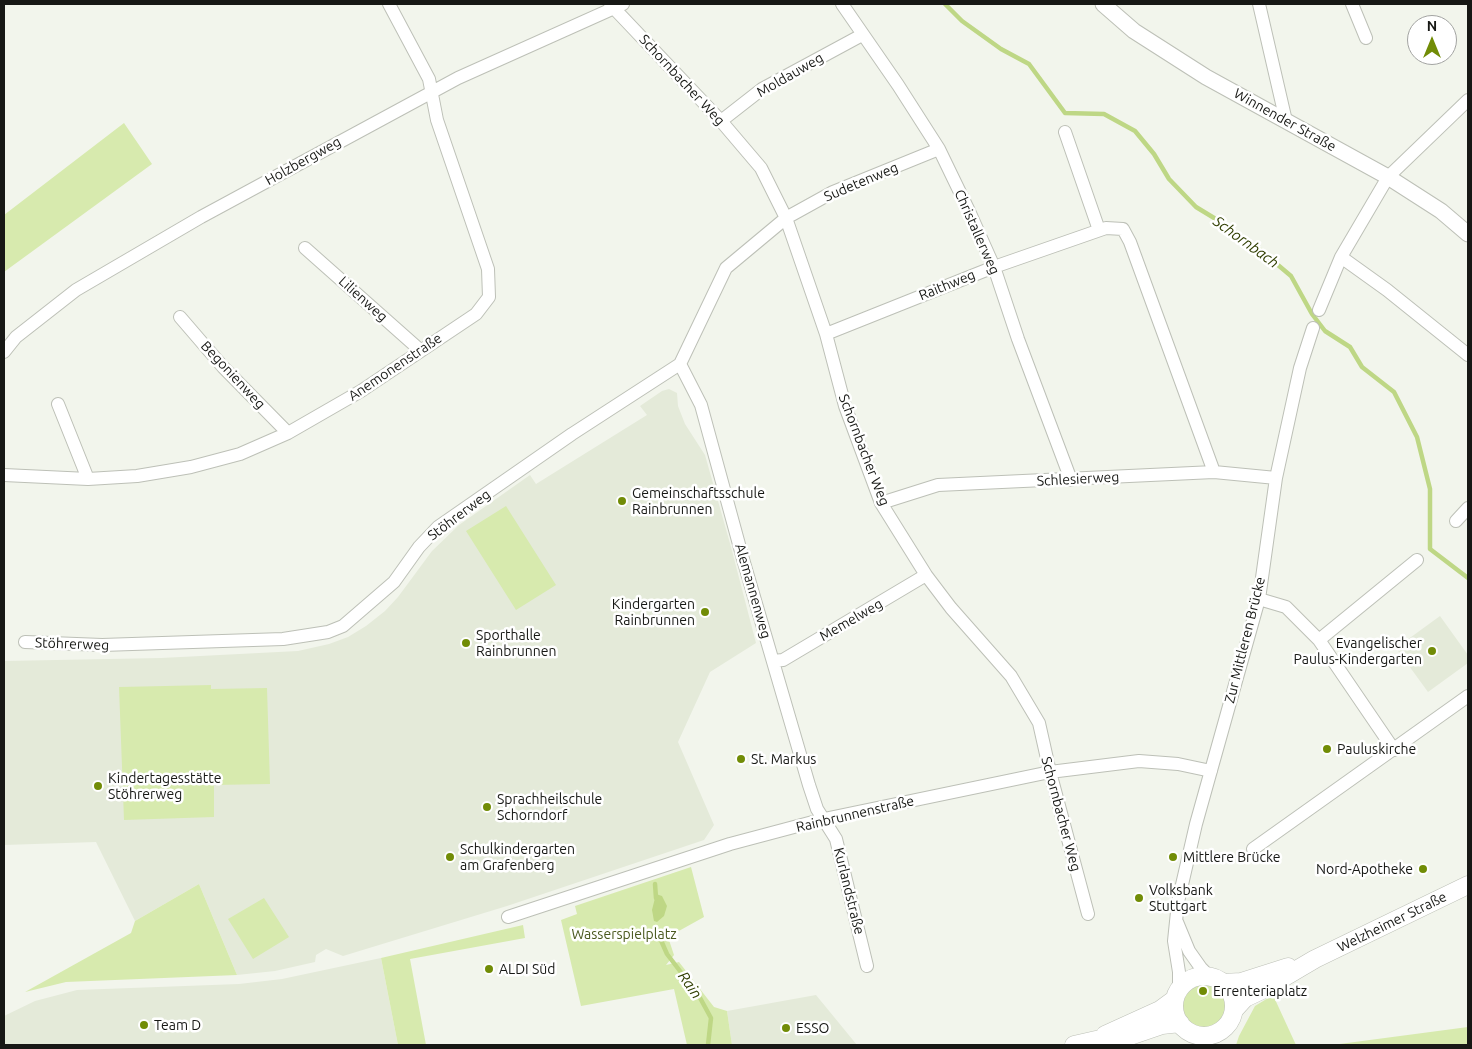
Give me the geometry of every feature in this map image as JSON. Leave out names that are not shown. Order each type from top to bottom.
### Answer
[{"type":"main road","name":"Welzheimer Straße","points":[[1234,1010],[1245,998],[1264,989],[1315,958],[1468,885]]},
{"type":"main road","name":"Welzheimer Straße","points":[[1216,980],[1241,982],[1315,958]]},
{"type":"main road","points":[[1096,1040],[1120,1027],[1160,1010],[1177,994],[1183,984],[1194,978],[1216,980],[1232,995],[1234,1010],[1223,1037],[1209,1036],[1197,1040],[1186,1030],[1174,1012],[1177,994]]},
{"type":"main road","points":[[1074,1045],[1096,1040],[1124,1038],[1162,1025],[1180,1023]]},
{"type":"street","name":"Anemonenstraße","points":[[4,475],[88,479],[137,476],[191,467],[240,454],[288,433],[361,391],[476,314],[489,296],[488,269],[437,120],[429,79],[389,4]]},
{"type":"street","name":"Christallerweg","points":[[842,4],[898,85],[939,149],[994,267],[1018,339],[1071,480]]},
{"type":"street","name":"Winnender Straße","points":[[1102,4],[1134,31],[1206,76],[1388,177],[1441,211],[1468,234]]},
{"type":"street","points":[[1259,4],[1286,121]]},
{"type":"street","points":[[1352,4],[1366,38]]},
{"type":"street","name":"Holzbergweg","points":[[4,352],[16,337],[76,290],[200,217],[432,91],[615,5]]},
{"type":"street","name":"Schornbacher Weg","points":[[615,5],[721,121],[761,168],[786,218],[826,334],[844,406],[882,503],[926,575],[951,608],[1011,676],[1039,723],[1050,772],[1088,914]]},
{"type":"street","name":"Moldauweg","points":[[721,121],[762,89],[862,35]]},
{"type":"street","points":[[1319,310],[1341,257],[1388,177],[1468,100]]},
{"type":"street","points":[[1065,132],[1099,230]]},
{"type":"street","name":"Sudetenweg","points":[[786,218],[832,192],[939,149]]},
{"type":"street","points":[[680,364],[726,268],[786,218]]},
{"type":"street","name":"Raithweg","points":[[826,334],[994,267],[1099,230],[1106,228],[1123,229],[1130,242],[1214,472]]},
{"type":"street","name":"Lilienweg","points":[[305,248],[420,350]]},
{"type":"street","points":[[1341,257],[1468,355]]},
{"type":"street","name":"Begonienweg","points":[[180,317],[223,367],[288,433]]},
{"type":"street","name":"Zur Mittleren Brücke","points":[[1177,994],[1179,972],[1174,941],[1178,902],[1210,771],[1259,599],[1276,478],[1300,368],[1312,328]]},
{"type":"street","name":"Stöhrerweg","points":[[25,642],[102,645],[283,640],[328,632],[343,626],[394,582],[419,547],[438,527],[572,434],[680,364]]},
{"type":"street","name":"Alemannenweg","points":[[680,364],[701,405],[743,559],[809,786],[816,809],[824,819]]},
{"type":"street","points":[[58,404],[88,479]]},
{"type":"street","name":"Schlesierweg","points":[[882,503],[938,485],[1214,472],[1276,478]]},
{"type":"street","points":[[1456,521],[1468,508]]},
{"type":"street","points":[[1319,640],[1417,560]]},
{"type":"street","name":"Memelweg","points":[[773,661],[783,660],[926,575]]},
{"type":"street","points":[[1259,599],[1286,607],[1319,640],[1394,750]]},
{"type":"street","points":[[1253,849],[1468,696]]},
{"type":"street","name":"Rainbrunnenstraße","points":[[508,916],[730,844],[824,819],[1050,772],[1139,761],[1178,764],[1210,771]]},
{"type":"street","name":"Kurlandstraße","points":[[824,819],[836,838],[867,966]]},
{"type":"street","name":"Zur Mittleren Brücke","points":[[1177,922],[1189,950],[1201,968],[1216,980]]},
{"type":"shaded area","points":[[669,389],[677,393],[678,406],[685,424],[705,455],[756,643],[710,672],[678,742],[714,825],[704,840],[507,906],[343,956],[326,949],[316,955],[315,962],[275,971],[237,975],[199,884],[135,921],[96,842],[4,845],[4,661],[161,658],[298,651],[329,644],[348,637],[385,611],[398,597],[432,551],[459,525],[530,475],[536,484],[647,415],[640,406],[662,391]]},
{"type":"shaded area","name":"Evangelischer Paulus-Kindergarten","points":[[1440,616],[1468,655],[1468,663],[1428,692],[1396,648]]},
{"type":"shaded area","points":[[656,894],[662,896],[667,906],[664,916],[657,922],[654,921],[652,910]]},
{"type":"shaded area","points":[[381,958],[398,1045],[4,1045],[4,1016],[35,1001],[77,990],[239,984],[282,979]]},
{"type":"shaded area","name":"ESSO","points":[[816,995],[857,1045],[732,1045],[727,1011]]},
{"type":"green space","points":[[124,123],[152,164],[4,272],[4,215]]},
{"type":"green space","points":[[506,506],[556,585],[516,610],[466,531]]},
{"type":"green space","points":[[211,685],[211,689],[267,688],[270,784],[214,785],[214,817],[124,820],[119,687]]},
{"type":"green space","name":"Wasserspielplatz","points":[[691,867],[704,917],[668,937],[674,955],[666,965],[679,962],[714,1007],[727,1011],[732,1045],[687,1045],[674,989],[581,1006],[561,920],[577,914],[575,906]]},
{"type":"green space","points":[[199,884],[237,975],[66,982],[25,992],[131,933],[135,921]]},
{"type":"green space","points":[[264,898],[289,937],[253,959],[228,919]]},
{"type":"green space","points":[[523,925],[525,938],[410,959],[426,1045],[398,1045],[381,958]]},
{"type":"green space","points":[[1205,983],[1218,987],[1224,993],[1228,1006],[1224,1019],[1218,1025],[1205,1029],[1192,1025],[1186,1019],[1182,1006],[1186,993],[1192,987]]},
{"type":"green space","points":[[1273,995],[1296,1045],[1236,1045],[1255,1006]]},
{"type":"green space","points":[[1468,1027],[1468,1045],[1332,1045]]},
{"type":"waterway","name":"Schornbach","points":[[945,4],[962,21],[1001,49],[1029,64],[1065,113],[1104,114],[1135,131],[1154,154],[1169,179],[1196,207],[1259,249],[1291,276],[1312,314],[1325,331],[1350,347],[1362,367],[1394,392],[1417,437],[1430,489],[1430,549],[1468,578]]},
{"type":"waterway","points":[[655,884],[656,898]]},
{"type":"waterway","name":"Rain","points":[[656,929],[667,954],[699,996],[711,1018],[708,1045]]},
{"type":"place","name":"Gemeinschaftsschule Rainbrunnen","points":[[622,501]]},
{"type":"place","name":"Kindergarten Rainbrunnen","points":[[705,612]]},
{"type":"place","name":"Sporthalle Rainbrunnen","points":[[466,643]]},
{"type":"place","name":"Evangelischer Paulus-Kindergarten","points":[[1432,651]]},
{"type":"place","name":"Pauluskirche","points":[[1327,749]]},
{"type":"place","name":"St. Markus","points":[[741,759]]},
{"type":"place","name":"Kindertagesstätte Stöhrerweg","points":[[98,786]]},
{"type":"place","name":"Sprachheilschule Schorndorf","points":[[487,807]]},
{"type":"place","name":"Schulkindergarten am Grafenberg","points":[[450,857]]},
{"type":"place","name":"Mittlere Brücke","points":[[1173,857]]},
{"type":"place","name":"Nord-Apotheke","points":[[1423,869]]},
{"type":"place","name":"Volksbank Stuttgart","points":[[1139,898]]},
{"type":"place","name":"ALDI Süd","points":[[489,969]]},
{"type":"place","name":"Errenteriaplatz","points":[[1203,991]]},
{"type":"place","name":"Team D","points":[[144,1025]]},
{"type":"place","name":"ESSO","points":[[786,1028]]}]
